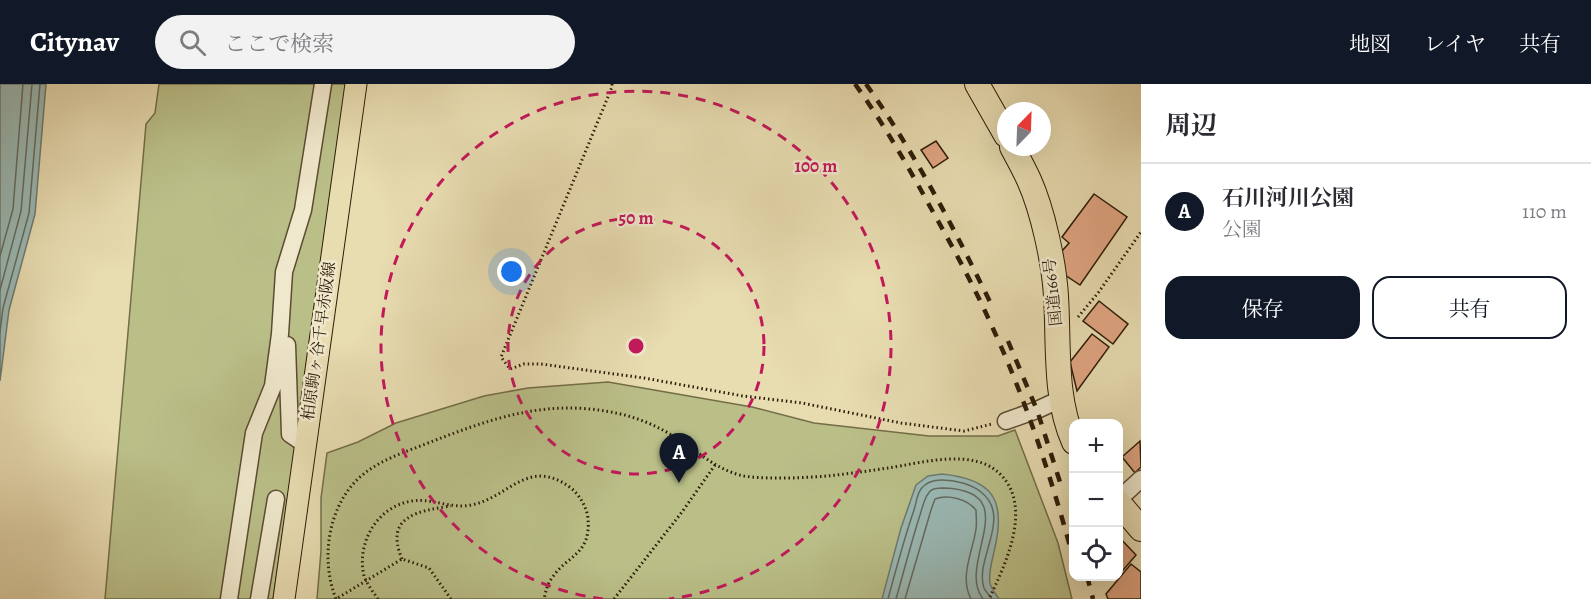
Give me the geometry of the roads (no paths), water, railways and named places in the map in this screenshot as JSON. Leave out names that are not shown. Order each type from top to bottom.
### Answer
[{"type":"highway","points":[[977,84],[997,119]]},
{"type":"highway","name":"国道166号","points":[[1017,156],[1030,182],[1046,236],[1056,294],[1059,378],[1069,431]]},
{"type":"highway","points":[[1123,506],[1141,529]]},
{"type":"main road","name":"柏原駒ヶ谷千早赤阪線","points":[[284,599],[356,84]]},
{"type":"street","points":[[229,599],[254,433],[273,386],[280,334],[284,272],[303,210],[323,84]]},
{"type":"street","points":[[280,334],[286,341],[290,435],[305,444]]},
{"type":"street","points":[[1006,421],[1063,398]]},
{"type":"street","points":[[1123,497],[1141,479]]},
{"type":"street","points":[[259,599],[276,499]]},
{"type":"water","points":[[0,84],[46,84],[35,214],[9,310],[0,381]]},
{"type":"water","points":[[942,474],[973,481],[984,487],[996,504],[998,530],[990,570],[990,583],[999,599],[882,599],[901,528],[916,485],[928,476]]},
{"type":"railway","points":[[855,84],[915,179],[958,257],[988,318],[1029,417],[1069,544]]},
{"type":"railway","points":[[866,84],[934,192],[992,306]]},
{"type":"railway","points":[[1008,341],[1037,410],[1060,482]]},
{"type":"railway","points":[[1088,581],[1093,599]]},
{"type":"place","name":"石川河川公園","points":[[679,483]]}]
